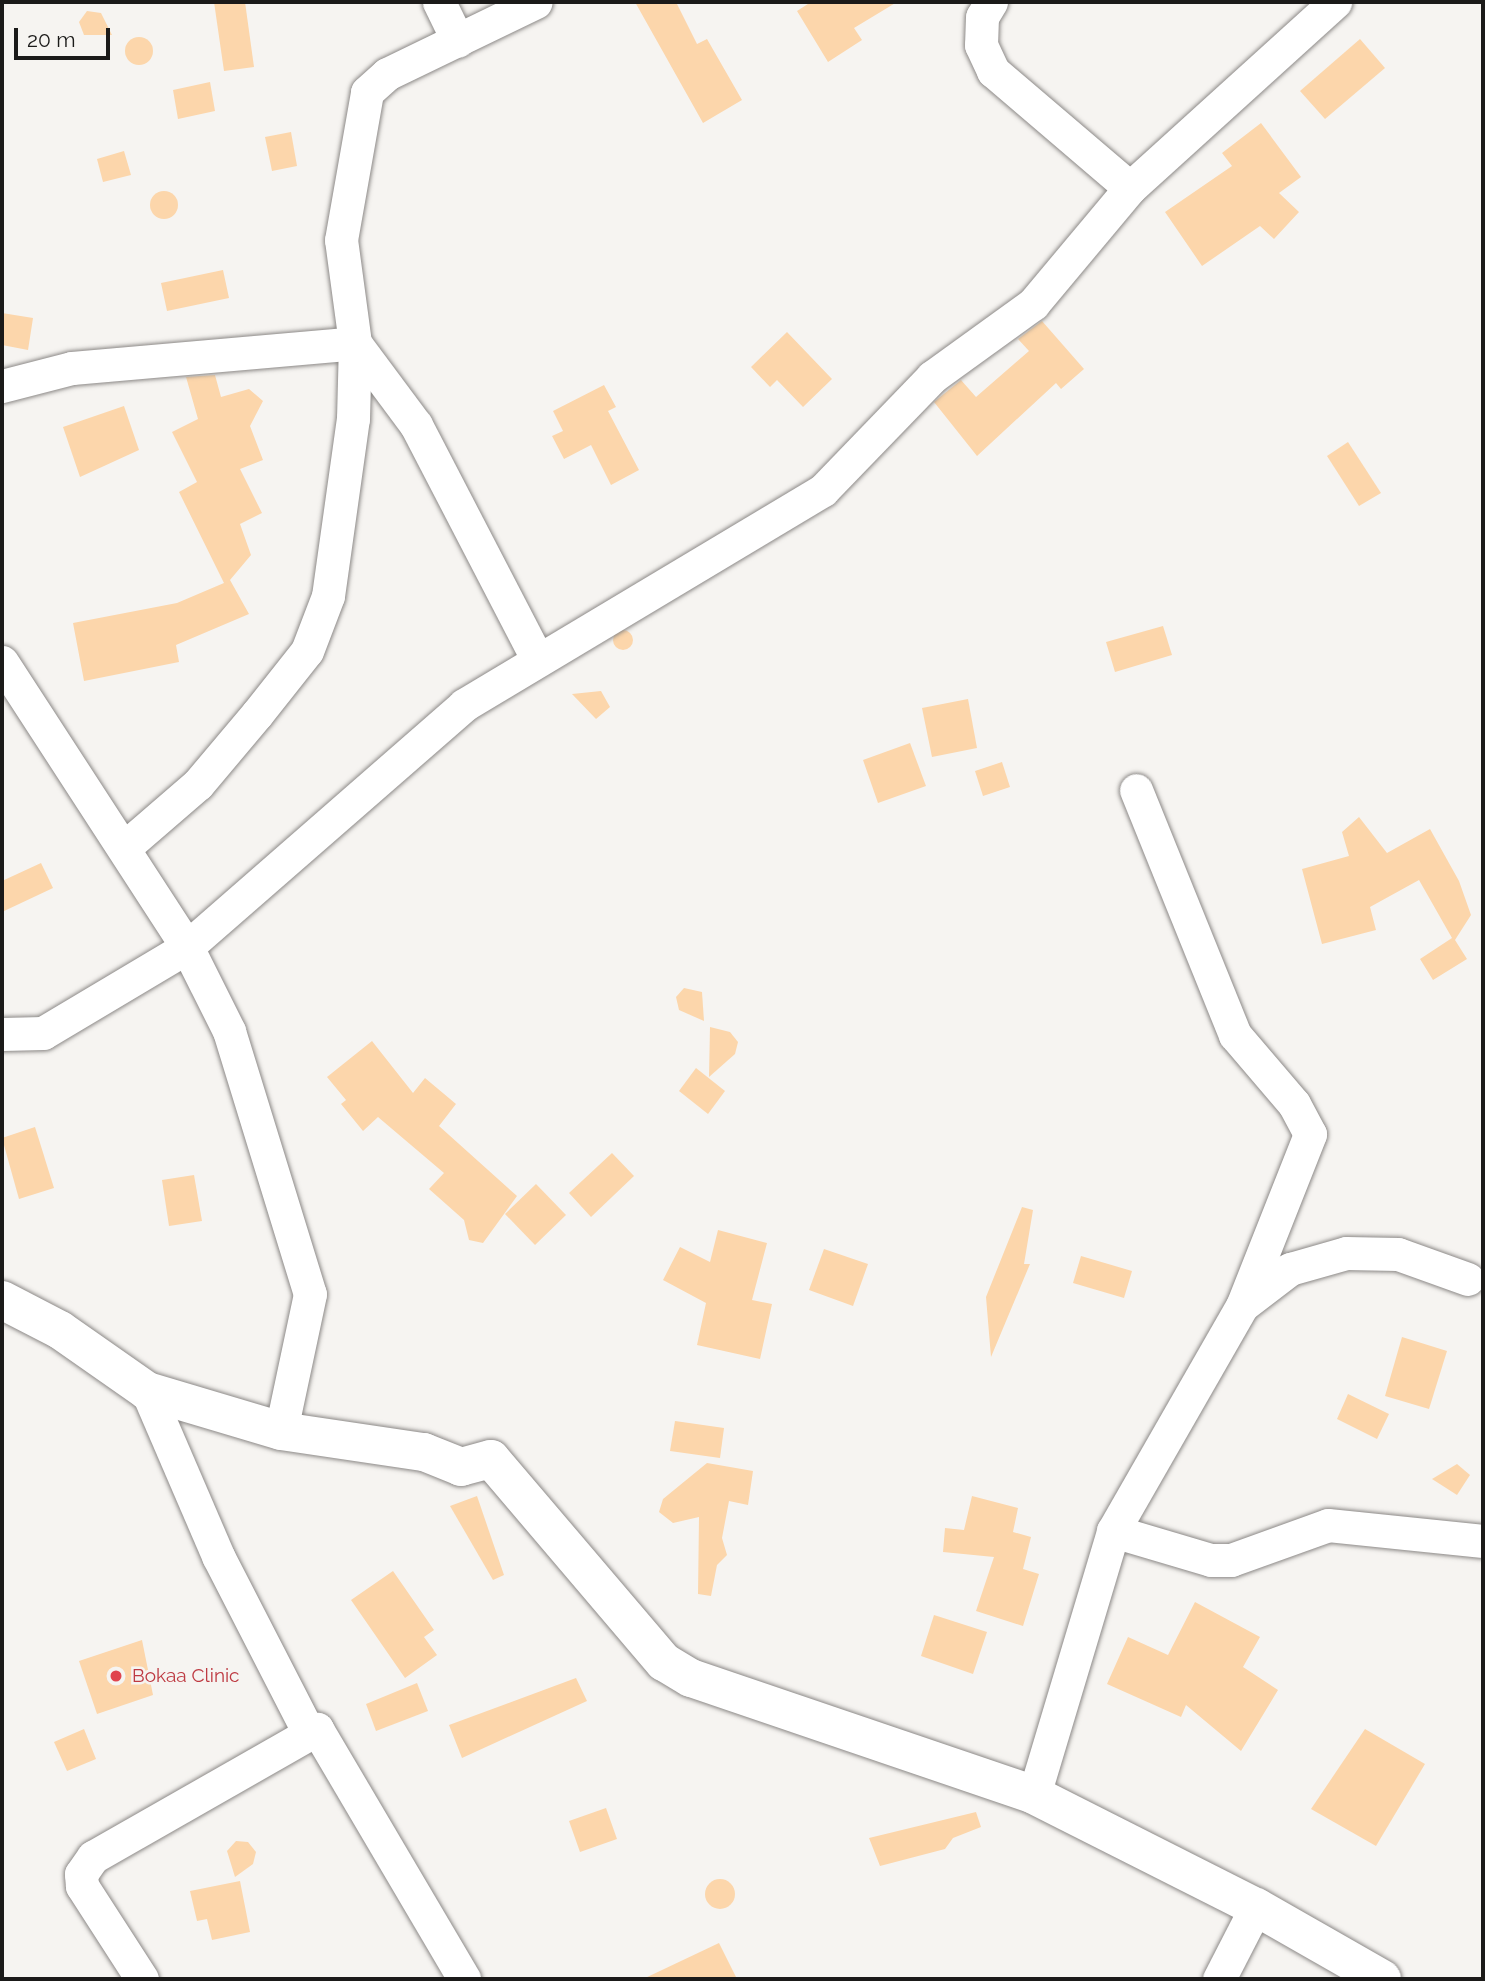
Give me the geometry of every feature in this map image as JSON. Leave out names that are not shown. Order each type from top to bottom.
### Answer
[{"type":"street","points":[[439,2],[458,41]]},
{"type":"street","points":[[125,847],[198,784],[307,651],[328,596],[353,419],[355,343],[341,240],[361,106],[375,82],[536,2]]},
{"type":"street","points":[[991,2],[982,17],[981,45],[993,71],[1130,188]]},
{"type":"street","points":[[2,1034],[43,1033],[187,947],[464,705],[537,658],[823,490],[932,377],[1033,304],[1130,188],[1335,2]]},
{"type":"street","points":[[2,386],[72,368],[355,343]]},
{"type":"street","points":[[355,343],[416,425],[537,658]]},
{"type":"street","points":[[2,663],[125,847],[187,947],[229,1031],[310,1294],[281,1431]]},
{"type":"street","points":[[1034,1795],[1113,1531],[1242,1306],[1310,1134],[1304,1118],[1227,1020],[1136,790]]},
{"type":"street","points":[[1242,1306],[1290,1269],[1346,1253],[1398,1254],[1468,1279]]},
{"type":"street","points":[[2,1300],[60,1330],[148,1391],[281,1431],[425,1452],[461,1467],[491,1459],[664,1662],[691,1678],[1034,1795],[1256,1907],[1382,1979]]},
{"type":"street","points":[[148,1391],[218,1556],[307,1729],[317,1728]]},
{"type":"street","points":[[1113,1531],[1211,1560],[1231,1559],[1328,1525],[1483,1541]]},
{"type":"street","points":[[142,1979],[82,1886],[87,1865],[107,1843],[317,1728]]},
{"type":"street","points":[[317,1728],[464,1979]]},
{"type":"street","points":[[1219,1979],[1256,1907]]},
{"type":"building","points":[[214,2],[245,2],[254,67],[224,71]]},
{"type":"building","points":[[635,2],[676,2],[697,44],[707,39],[742,100],[703,123]]},
{"type":"building","points":[[811,2],[897,2],[854,28],[862,40],[828,62],[797,11]]},
{"type":"building","points":[[87,11],[101,13],[112,35],[84,35],[79,22]]},
{"type":"building","points":[[139,37],[149,41],[153,51],[149,61],[139,65],[129,61],[125,51],[129,41]]},
{"type":"building","points":[[1360,39],[1385,68],[1325,119],[1300,91]]},
{"type":"building","points":[[210,82],[215,111],[178,119],[173,90]]},
{"type":"building","points":[[1261,123],[1301,177],[1279,193],[1299,212],[1274,239],[1260,226],[1202,266],[1165,212],[1232,166],[1222,153]]},
{"type":"building","points":[[291,132],[297,166],[272,171],[265,137]]},
{"type":"building","points":[[124,151],[131,175],[103,182],[97,159]]},
{"type":"building","points":[[164,191],[174,195],[178,205],[174,215],[164,219],[154,215],[150,205],[154,195]]},
{"type":"building","points":[[223,270],[229,298],[167,311],[161,283]]},
{"type":"building","points":[[2,313],[33,318],[28,350],[2,345]]},
{"type":"building","points":[[1042,321],[1084,369],[1061,389],[1056,383],[977,456],[934,402],[961,380],[976,397],[1029,351],[1018,339]]},
{"type":"building","points":[[787,332],[832,379],[803,407],[777,380],[770,387],[751,367]]},
{"type":"building","points":[[215,375],[221,397],[249,389],[263,401],[250,426],[263,460],[240,469],[262,513],[240,524],[251,555],[230,580],[249,614],[176,645],[179,662],[84,681],[73,623],[177,603],[224,583],[179,492],[197,482],[172,432],[198,419],[186,377]]},
{"type":"building","points":[[604,385],[616,407],[608,411],[639,470],[611,485],[591,445],[564,459],[552,436],[563,431],[553,411]]},
{"type":"building","points":[[124,406],[139,450],[80,477],[63,427]]},
{"type":"building","points":[[1348,442],[1381,493],[1359,506],[1327,456]]},
{"type":"building","points":[[1163,626],[1172,655],[1115,672],[1106,642]]},
{"type":"building","points":[[623,630],[630,633],[633,640],[630,647],[623,650],[616,647],[613,640],[616,633]]},
{"type":"building","points":[[601,691],[610,707],[596,719],[572,694]]},
{"type":"building","points":[[968,699],[977,748],[932,757],[922,708]]},
{"type":"building","points":[[910,743],[926,786],[878,803],[863,760]]},
{"type":"building","points":[[1002,762],[1010,787],[983,796],[975,771]]},
{"type":"building","points":[[1359,817],[1387,853],[1430,829],[1459,881],[1471,915],[1455,940],[1467,959],[1433,980],[1420,959],[1452,938],[1419,880],[1370,907],[1376,930],[1322,944],[1302,869],[1349,856],[1342,832]]},
{"type":"building","points":[[41,863],[53,888],[2,912],[2,881]]},
{"type":"building","points":[[684,988],[702,992],[704,1021],[679,1010],[676,997]]},
{"type":"building","points":[[710,1027],[730,1032],[738,1042],[735,1054],[709,1077]]},
{"type":"building","points":[[372,1041],[413,1093],[425,1078],[456,1104],[439,1126],[517,1196],[483,1243],[469,1240],[464,1220],[429,1189],[444,1173],[378,1117],[363,1131],[341,1104],[346,1100],[327,1077]]},
{"type":"building","points":[[696,1068],[725,1091],[708,1114],[679,1091]]},
{"type":"building","points":[[35,1127],[54,1188],[19,1199],[2,1138]]},
{"type":"building","points":[[612,1153],[634,1176],[591,1217],[569,1193]]},
{"type":"building","points":[[194,1175],[202,1221],[169,1226],[162,1180]]},
{"type":"building","points":[[536,1184],[566,1215],[535,1245],[505,1214]]},
{"type":"building","points":[[1022,1207],[1033,1210],[1024,1264],[1030,1264],[991,1357],[986,1297]]},
{"type":"building","points":[[718,1230],[767,1243],[752,1300],[772,1304],[760,1359],[697,1345],[706,1303],[663,1280],[680,1247],[710,1262]]},
{"type":"building","points":[[824,1249],[868,1264],[853,1306],[809,1290]]},
{"type":"building","points":[[1081,1256],[1132,1271],[1124,1298],[1073,1283]]},
{"type":"building","points":[[1402,1337],[1447,1351],[1429,1409],[1385,1396]]},
{"type":"building","points":[[1348,1394],[1389,1414],[1377,1439],[1337,1419]]},
{"type":"building","points":[[675,1421],[724,1428],[720,1458],[670,1451]]},
{"type":"building","points":[[707,1463],[753,1471],[748,1505],[729,1501],[722,1538],[727,1555],[717,1565],[711,1596],[698,1594],[699,1517],[673,1523],[659,1512],[663,1499]]},
{"type":"building","points":[[1457,1464],[1470,1475],[1457,1495],[1432,1479]]},
{"type":"building","points":[[477,1496],[504,1575],[493,1580],[450,1506]]},
{"type":"building","points":[[972,1496],[1018,1508],[1013,1532],[1031,1537],[1023,1569],[1039,1574],[1023,1626],[976,1611],[994,1557],[943,1552],[945,1528],[964,1530]]},
{"type":"building","points":[[393,1571],[434,1630],[424,1637],[437,1655],[405,1678],[351,1600]]},
{"type":"building","points":[[1195,1602],[1260,1637],[1243,1667],[1278,1690],[1241,1751],[1186,1705],[1181,1717],[1107,1684],[1128,1637],[1168,1655]]},
{"type":"building","points":[[934,1615],[987,1632],[973,1674],[921,1656]]},
{"type":"building","points":[[142,1640],[153,1695],[97,1714],[79,1661]]},
{"type":"building","points":[[576,1678],[587,1701],[462,1758],[449,1725]]},
{"type":"building","points":[[417,1683],[428,1711],[376,1731],[366,1704]]},
{"type":"building","points":[[84,1729],[96,1759],[67,1771],[54,1742]]},
{"type":"building","points":[[1365,1729],[1425,1764],[1376,1846],[1311,1809]]},
{"type":"building","points":[[606,1808],[617,1839],[580,1852],[569,1821]]},
{"type":"building","points":[[976,1812],[981,1827],[953,1838],[945,1849],[880,1866],[869,1838]]},
{"type":"building","points":[[236,1841],[248,1842],[256,1852],[253,1864],[235,1877],[227,1851]]},
{"type":"building","points":[[720,1879],[726,1880],[734,1888],[734,1900],[726,1908],[720,1909],[714,1908],[706,1900],[705,1894],[706,1888],[714,1880]]},
{"type":"building","points":[[240,1881],[250,1932],[212,1940],[207,1919],[197,1921],[190,1891]]},
{"type":"building","points":[[719,1943],[737,1979],[643,1979]]},
{"type":"place","name":"Bokaa Clinic","points":[[116,1676]]}]
